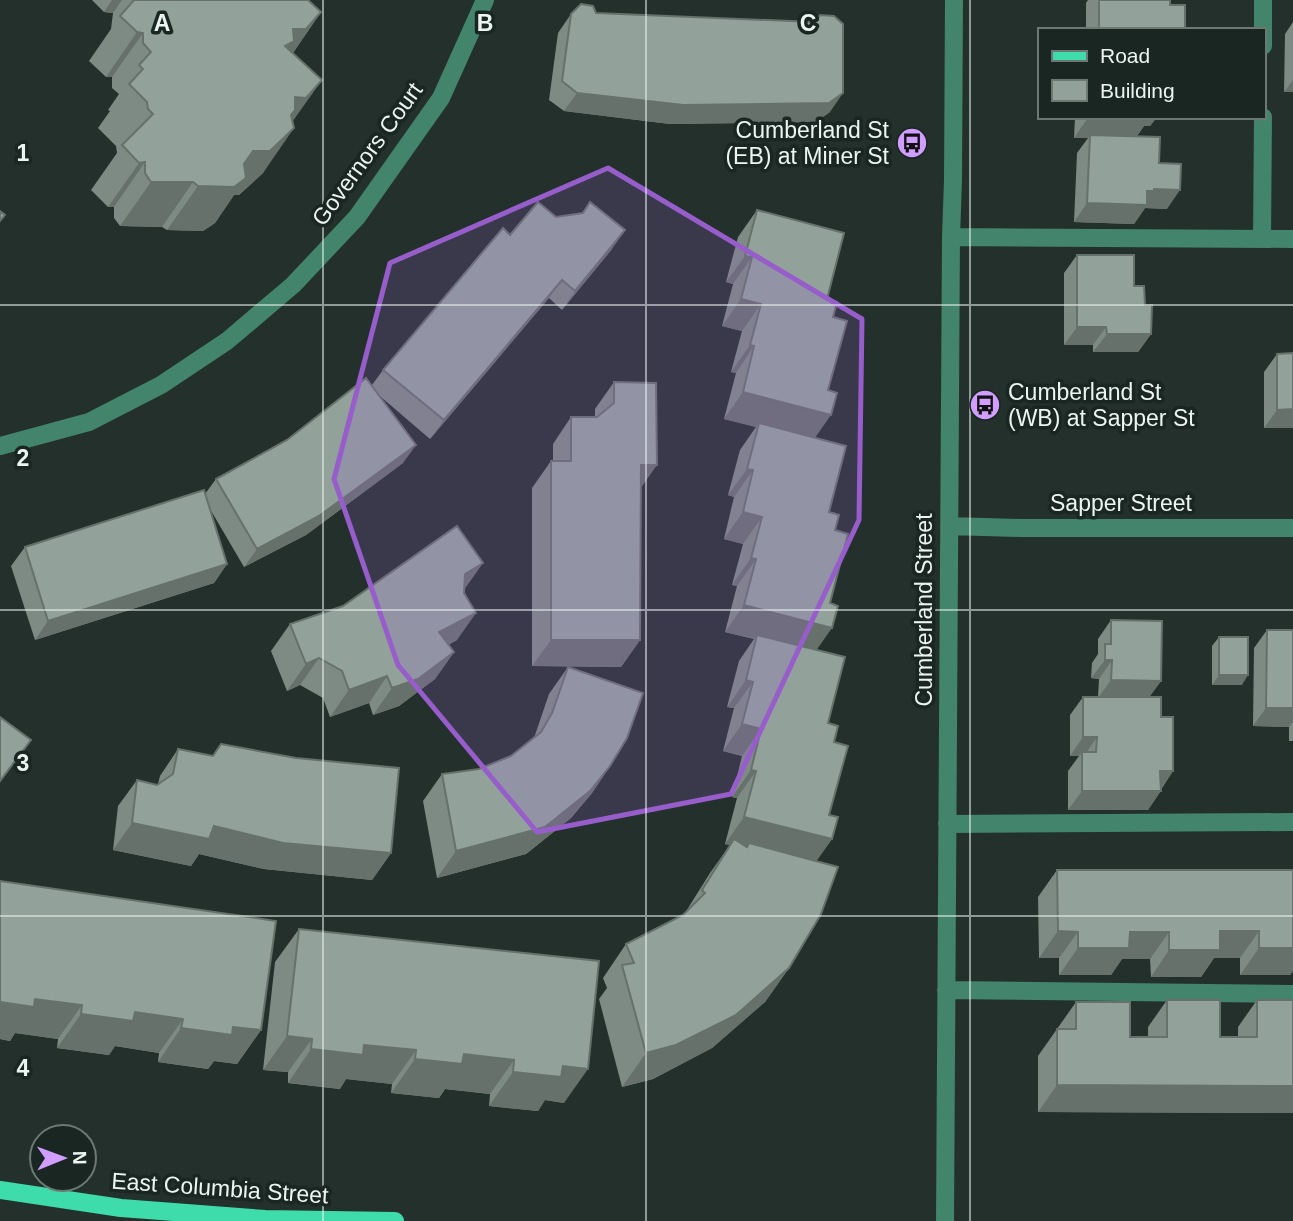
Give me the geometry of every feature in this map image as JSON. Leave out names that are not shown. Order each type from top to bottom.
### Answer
[{"type":"main road","name":"East Columbia Street","points":[[0,1190],[121,1208],[266,1220],[396,1221]]},
{"type":"street","name":"Governors Court","points":[[0,446],[89,422],[161,385],[227,341],[293,285],[357,217],[441,98],[485,0]]},
{"type":"street","name":"Cumberland Street","points":[[945,1221],[948,526],[954,0]]},
{"type":"street","points":[[1263,28],[1264,0]]},
{"type":"street","points":[[1262,239],[1263,119]]},
{"type":"street","points":[[951,237],[1293,239]]},
{"type":"street","name":"Sapper Street","points":[[948,526],[1293,528]]},
{"type":"street","points":[[947,824],[1293,822]]},
{"type":"street","points":[[946,990],[1293,994]]},
{"type":"highlighted area","points":[[608,168],[862,319],[859,520],[731,794],[537,832],[398,665],[334,479],[390,263]]},
{"type":"building","points":[[134,0],[308,0],[321,12],[306,29],[293,29],[294,41],[285,46],[322,80],[306,98],[295,97],[295,110],[291,115],[294,128],[270,151],[253,151],[244,164],[246,178],[234,187],[198,186],[193,182],[151,182],[145,173],[145,162],[139,163],[122,145],[153,114],[148,109],[147,102],[129,84],[143,69],[139,65],[151,52],[143,43],[143,33],[137,32],[120,16]]},
{"type":"building","points":[[1099,0],[1170,0],[1170,5],[1185,5],[1185,28],[1099,28]]},
{"type":"building","points":[[581,4],[593,6],[596,13],[815,22],[820,15],[834,16],[843,24],[843,93],[829,103],[683,105],[577,93],[562,81],[571,14]]},
{"type":"building","points":[[1090,135],[1160,137],[1159,163],[1181,164],[1180,190],[1147,191],[1147,205],[1087,203]]},
{"type":"building","points":[[538,202],[556,217],[583,213],[590,202],[625,230],[575,291],[562,280],[444,420],[383,370],[503,228],[510,235]]},
{"type":"building","points":[[757,210],[844,233],[827,299],[837,302],[833,317],[847,321],[828,390],[837,393],[831,415],[743,392],[754,346],[750,345],[761,304],[741,299],[752,257],[745,256]]},
{"type":"building","points":[[1077,255],[1134,255],[1134,286],[1144,286],[1145,305],[1152,305],[1151,334],[1107,334],[1106,327],[1077,327]]},
{"type":"building","points":[[1293,353],[1293,409],[1277,410],[1277,354]]},
{"type":"building","points":[[366,378],[416,445],[319,516],[257,549],[216,479],[287,440]]},
{"type":"building","points":[[614,382],[656,383],[657,465],[641,465],[640,640],[551,640],[551,461],[571,461],[571,417],[597,417],[614,403]]},
{"type":"building","points":[[759,423],[846,446],[829,512],[839,515],[835,530],[848,534],[830,603],[838,606],[832,628],[744,605],[756,559],[751,558],[762,517],[743,512],[753,470],[747,469]]},
{"type":"building","points":[[204,490],[227,564],[48,621],[25,547]]},
{"type":"building","points":[[457,526],[483,563],[465,574],[464,593],[476,613],[439,632],[454,652],[418,679],[392,688],[387,676],[349,690],[342,671],[319,658],[306,664],[290,624],[343,606]]},
{"type":"building","points":[[1111,620],[1162,621],[1161,681],[1111,680],[1112,660],[1105,660],[1105,644],[1111,644]]},
{"type":"building","points":[[1267,630],[1293,630],[1293,708],[1266,708]]},
{"type":"building","points":[[757,635],[845,657],[828,723],[838,726],[834,742],[848,746],[829,815],[838,817],[832,839],[744,817],[756,771],[751,770],[761,729],[742,724],[753,682],[746,680]]},
{"type":"building","points":[[1219,637],[1248,637],[1248,675],[1219,675]]},
{"type":"building","points":[[568,667],[643,693],[627,738],[610,766],[590,791],[545,827],[456,851],[442,774],[479,769],[511,756],[541,732],[552,713]]},
{"type":"building","points":[[1083,697],[1161,697],[1161,717],[1173,717],[1173,771],[1160,771],[1161,791],[1082,791],[1082,752],[1096,752],[1097,737],[1083,737]]},
{"type":"building","points":[[0,717],[31,740],[0,781]]},
{"type":"building","points":[[221,744],[296,758],[399,768],[391,853],[283,843],[214,826],[209,839],[132,823],[137,780],[157,785],[173,774],[178,749],[213,756]]},
{"type":"building","points":[[734,839],[747,847],[749,843],[838,867],[821,914],[789,968],[736,1015],[676,1045],[646,1053],[622,965],[634,963],[626,944],[683,915],[705,893],[702,890]]},
{"type":"building","points":[[1057,870],[1293,870],[1293,948],[1259,948],[1259,931],[1220,931],[1220,950],[1169,950],[1169,932],[1130,932],[1129,948],[1078,948],[1078,932],[1058,931]]},
{"type":"building","points":[[0,881],[276,921],[261,1030],[233,1027],[232,1035],[181,1028],[183,1019],[135,1012],[133,1021],[81,1014],[82,1005],[35,999],[34,1007],[0,1002]]},
{"type":"building","points":[[299,929],[599,961],[588,1069],[563,1066],[561,1077],[513,1072],[514,1060],[464,1054],[462,1064],[415,1059],[416,1050],[364,1045],[363,1055],[311,1049],[312,1039],[287,1036]]},
{"type":"building","points":[[1167,1000],[1220,1000],[1220,1037],[1257,1037],[1257,1000],[1293,1000],[1293,1086],[1057,1085],[1057,1029],[1076,1029],[1076,1002],[1130,1002],[1130,1037],[1167,1037]]},
{"type":"place","name":"Cumberland St (EB) at Miner St","points":[[912,143]]},
{"type":"place","name":"Cumberland St (WB) at Sapper St","points":[[985,405]]}]
